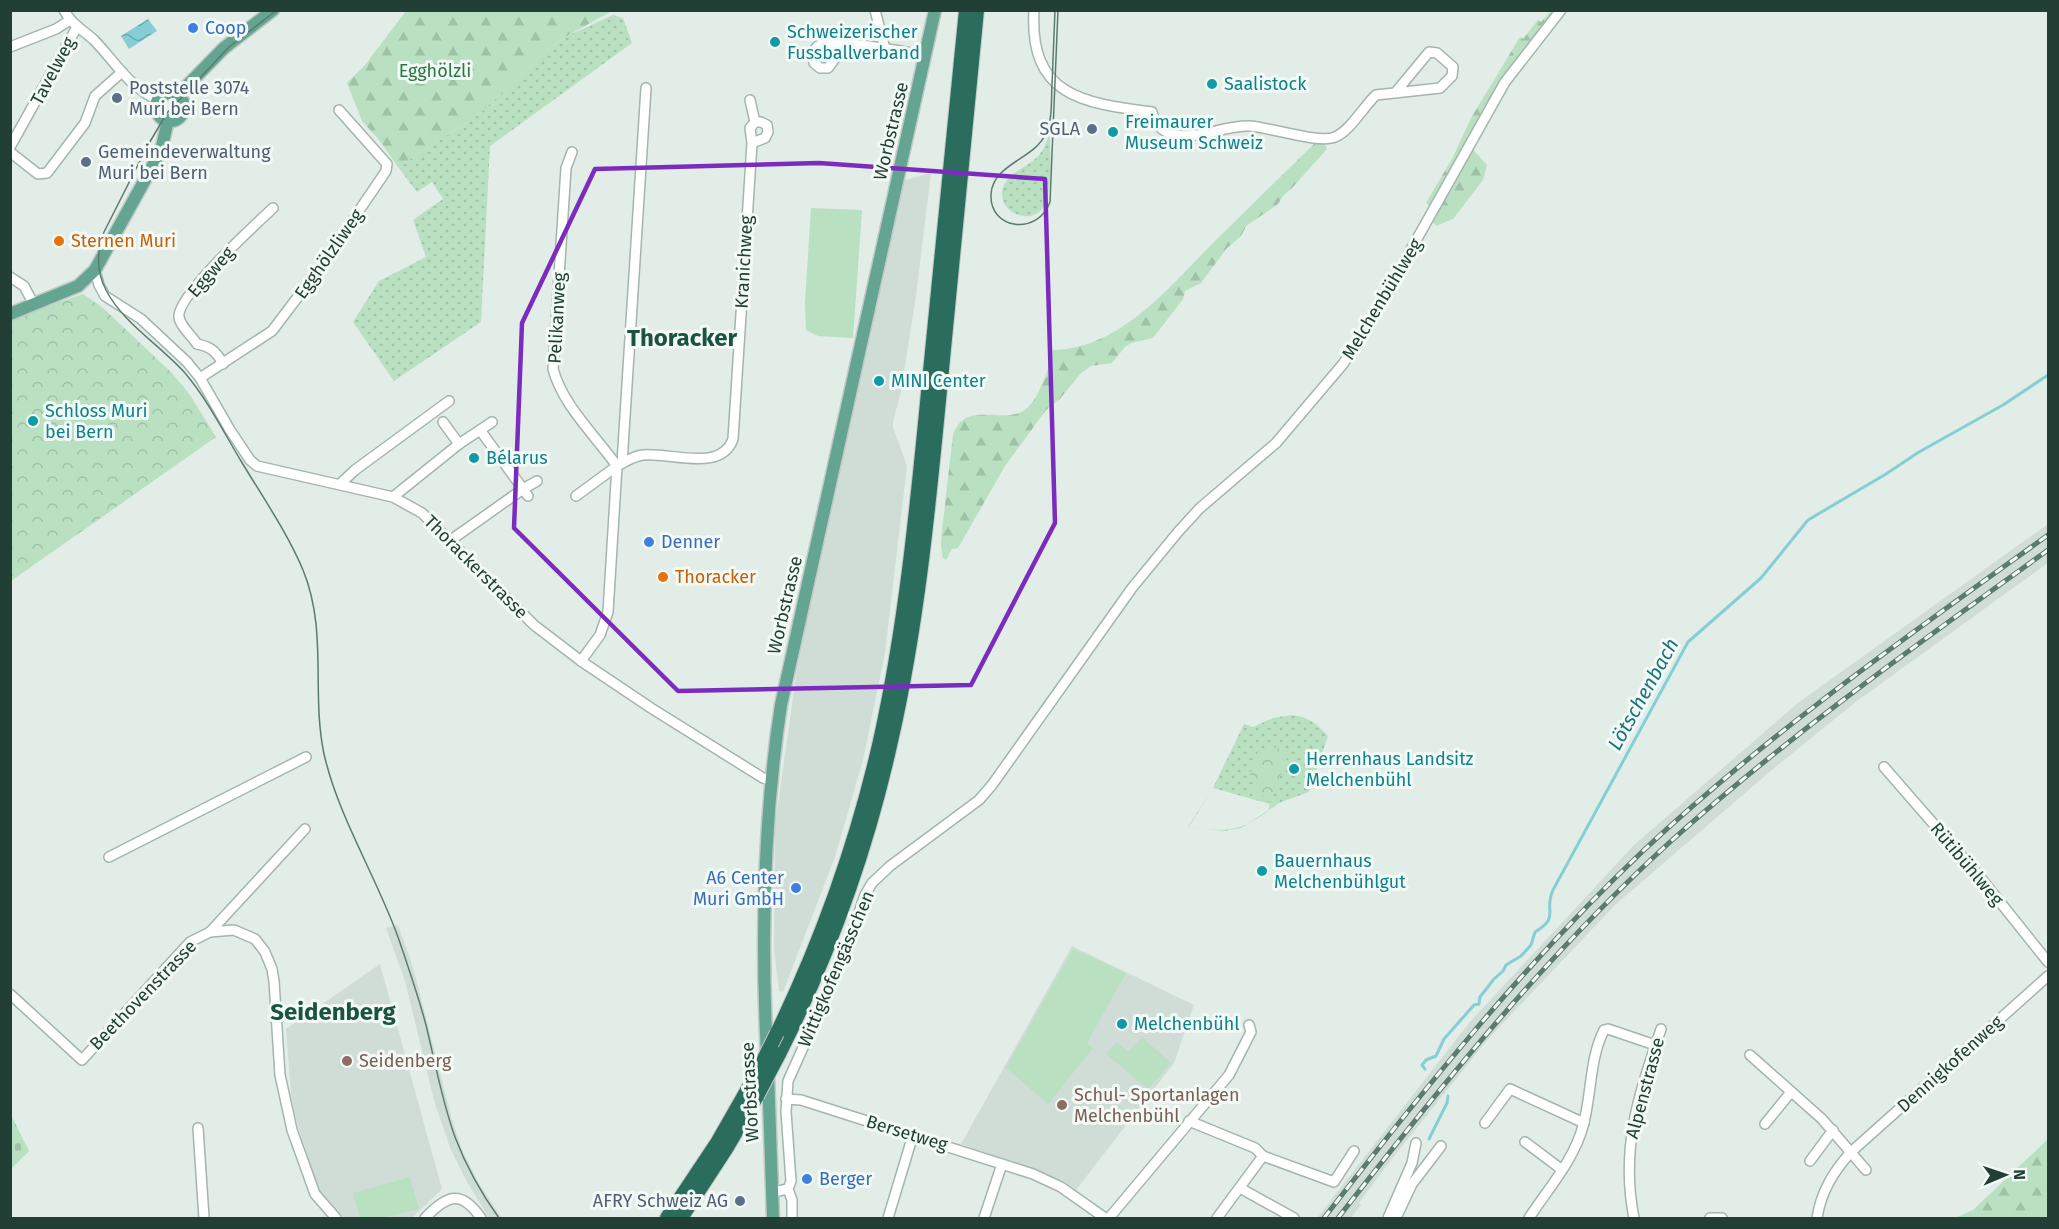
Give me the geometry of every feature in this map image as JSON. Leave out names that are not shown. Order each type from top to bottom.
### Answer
[{"type":"highway","points":[[667,1218],[712,1150],[757,1073],[777,1033],[814,950],[848,857],[874,764],[890,692],[915,525],[966,10]]},
{"type":"highway","points":[[681,1218],[757,1096],[819,968],[859,860],[882,782],[901,695],[916,606],[926,526],[977,10]]},
{"type":"main road","points":[[178,95],[224,48],[273,10]]},
{"type":"main road","name":"Worbstrasse","points":[[773,1218],[763,930],[771,780],[790,661],[826,510],[935,10]]},
{"type":"main road","points":[[166,93],[178,95],[183,102],[184,110],[177,119],[168,120],[162,117],[157,111],[158,100],[166,93]]},
{"type":"main road","points":[[10,314],[78,286],[95,270],[161,151],[168,120]]},
{"type":"street","points":[[64,10],[73,23],[94,40],[137,89],[158,100]]},
{"type":"street","points":[[875,10],[885,49]]},
{"type":"street","points":[[1034,10],[1037,55],[1058,85],[1076,96],[1091,101],[1152,112],[1157,125],[1173,134],[1192,135],[1246,126],[1268,128],[1323,140],[1334,138],[1344,132],[1376,95],[1395,93],[1442,87],[1452,76],[1453,67],[1437,53],[1429,52],[1395,93]]},
{"type":"street","name":"Melchenbühlweg","points":[[1116,610],[1200,508],[1276,443],[1347,359],[1372,319],[1505,82],[1561,10]]},
{"type":"street","points":[[10,47],[73,23]]},
{"type":"street","name":"Tavelweg","points":[[10,147],[73,23]]},
{"type":"street","points":[[849,45],[926,56]]},
{"type":"street","points":[[10,152],[38,174],[47,173],[85,123],[95,96],[122,72]]},
{"type":"street","points":[[581,661],[600,635],[608,612],[646,88]]},
{"type":"street","points":[[750,100],[755,122],[761,122],[767,126],[768,132],[765,138],[752,142]]},
{"type":"street","name":"Egghölzliweg","points":[[200,378],[264,338],[280,323],[345,235],[388,166],[339,110]]},
{"type":"street","name":"Kranichweg","points":[[619,464],[641,455],[714,458],[725,452],[731,444],[734,427],[752,142],[750,128],[755,122]]},
{"type":"street","name":"Pelikanweg","points":[[572,152],[566,168],[553,369],[557,386],[568,402],[619,464]]},
{"type":"street","name":"Eggweg","points":[[223,364],[211,347],[197,344],[181,323],[179,311],[187,297],[207,273],[273,208]]},
{"type":"street","name":"Thorackerstrasse","points":[[95,270],[105,296],[141,319],[187,362],[200,378],[250,460],[257,466],[393,496],[422,513],[451,540],[520,614],[581,661],[651,708],[763,778],[771,780]]},
{"type":"street","points":[[10,277],[24,286],[33,303]]},
{"type":"street","points":[[340,484],[355,470],[449,401]]},
{"type":"street","points":[[442,422],[459,444]]},
{"type":"street","points":[[393,496],[459,444],[492,422]]},
{"type":"street","points":[[480,430],[526,492]]},
{"type":"street","points":[[576,496],[619,464]]},
{"type":"street","points":[[451,540],[526,492],[537,481]]},
{"type":"street","name":"Wittigkofengässchen","points":[[786,1098],[788,1081],[841,964],[865,895],[872,883],[890,866],[979,800],[1116,610]]},
{"type":"street","points":[[109,857],[306,757]]},
{"type":"street","name":"Rütibühlweg","points":[[1884,767],[1984,882],[2049,962]]},
{"type":"street","points":[[210,932],[305,829]]},
{"type":"street","name":"Beethovenstrasse","points":[[10,994],[82,1060],[185,947],[198,937],[210,932],[225,930],[244,933],[258,942],[269,960],[274,981],[280,1075],[292,1130],[315,1194],[336,1218]]},
{"type":"street","name":"Dennigkofenweg","points":[[1817,1218],[1822,1195],[1828,1182],[1851,1152],[2049,976]]},
{"type":"street","points":[[1107,1218],[1229,1075],[1251,1032],[1250,1024]]},
{"type":"street","points":[[1529,1218],[1577,1146],[1584,1123],[1594,1059],[1604,1030],[1608,1029],[1655,1045]]},
{"type":"street","name":"Alpenstrasse","points":[[1634,1218],[1629,1190],[1628,1158],[1634,1119],[1661,1029]]},
{"type":"street","points":[[1750,1055],[1833,1130],[1866,1170]]},
{"type":"street","points":[[1485,1123],[1510,1089],[1584,1123]]},
{"type":"street","points":[[1765,1124],[1791,1092]]},
{"type":"street","points":[[786,1098],[790,1181],[788,1189],[792,1200],[792,1218]]},
{"type":"street","name":"Bersetweg","points":[[786,1098],[801,1100],[1033,1174],[1061,1186],[1107,1218]]},
{"type":"street","points":[[1189,1121],[1255,1148],[1263,1156],[1334,1182],[1354,1151]]},
{"type":"street","points":[[198,1128],[204,1218]]},
{"type":"street","points":[[1810,1161],[1833,1130]]},
{"type":"street","points":[[888,1218],[913,1135]]},
{"type":"street","points":[[1526,1142],[1561,1169]]},
{"type":"street","points":[[1388,1218],[1412,1163],[1416,1143]]},
{"type":"street","points":[[1396,1218],[1412,1184],[1440,1146]]},
{"type":"street","points":[[1217,1218],[1263,1156]]},
{"type":"street","points":[[984,1218],[1002,1164]]},
{"type":"street","points":[[1240,1188],[1294,1218]]},
{"type":"street","points":[[772,1192],[788,1189]]},
{"type":"street","points":[[425,1218],[444,1201],[450,1199],[462,1199],[472,1206],[481,1218]]},
{"type":"street","points":[[1710,1218],[1722,1218]]},
{"type":"highlighted area","points":[[819,163],[1045,179],[1055,523],[971,685],[678,691],[514,528],[522,323],[595,169]]},
{"type":"shaded area","points":[[931,173],[916,296],[901,391],[893,422],[907,466],[885,653],[863,760],[835,857],[783,992],[779,991],[774,949],[775,826],[798,661],[902,181]]},
{"type":"shaded area","points":[[2048,524],[2048,563],[1857,701],[1773,769],[1615,905],[1489,1038],[1391,1160],[1359,1203],[1361,1205],[1351,1218],[1317,1218],[1469,1023],[1634,845],[1799,702]]},
{"type":"shaded area","points":[[398,925],[413,967],[462,1150],[479,1184],[502,1218],[489,1218],[451,1150],[435,1104],[405,981],[386,928]]},
{"type":"shaded area","name":"Schul- Sportanlagen Melchenbühl","points":[[1072,946],[1194,1005],[1174,1063],[1076,1190],[1064,1181],[961,1144]]},
{"type":"shaded area","name":"Seidenberg","points":[[380,964],[442,1189],[412,1218],[344,1218],[327,1203],[318,1190],[296,1119],[291,1094],[286,1029]]},
{"type":"green space","name":"Egghölzli","points":[[406,11],[612,11],[551,47],[478,115],[398,167],[380,141],[362,121],[347,83],[365,65]]},
{"type":"green space","points":[[1551,11],[1560,11],[1543,30],[1469,145],[1487,165],[1483,180],[1453,219],[1436,226],[1432,221],[1435,210],[1426,203],[1453,157],[1471,118],[1520,37],[1523,39],[1538,20],[1541,22]]},
{"type":"green space","points":[[613,15],[623,18],[632,43],[490,146],[481,322],[394,381],[353,322],[379,281],[426,257],[413,220],[443,199],[432,182],[417,192],[398,167],[478,115],[551,47],[565,37]]},
{"type":"green space","points":[[1050,129],[1051,157],[1048,196],[1041,211],[1035,215],[1020,216],[1013,213],[1004,202],[1003,187],[1011,176],[1039,155]]},
{"type":"green space","points":[[1315,139],[1323,141],[1327,149],[1278,204],[1246,226],[1241,236],[1227,248],[1201,283],[1185,291],[1183,299],[1153,338],[1131,343],[1112,363],[1091,366],[1081,373],[1059,400],[1046,410],[1005,466],[958,548],[952,549],[946,560],[943,558],[942,530],[953,435],[959,424],[976,415],[1017,414],[1026,409],[1035,398],[1047,373],[1053,350],[1078,347],[1101,339],[1123,327],[1143,312],[1313,145]]},
{"type":"green space","points":[[811,208],[862,210],[853,338],[818,336],[806,330],[805,303]]},
{"type":"green space","points":[[83,294],[102,307],[172,373],[190,395],[216,437],[11,581],[11,321]]},
{"type":"green space","points":[[1291,715],[1303,717],[1316,724],[1328,736],[1309,792],[1281,802],[1268,810],[1270,804],[1213,788],[1244,724],[1253,727],[1273,718]]},
{"type":"green space","points":[[1266,744],[1289,752],[1271,802],[1263,800],[1264,796],[1253,793],[1257,776],[1252,778],[1250,775],[1259,748],[1264,750]]},
{"type":"green space","points":[[1213,788],[1189,827],[1222,830],[1247,824],[1241,828],[1224,831],[1188,827]]},
{"type":"green space","points":[[1073,949],[1126,973],[1087,1043],[1093,1048],[1048,1104],[1006,1068]]},
{"type":"green space","points":[[1142,1037],[1171,1063],[1148,1089],[1106,1054],[1117,1042],[1128,1052]]},
{"type":"green space","points":[[11,1115],[29,1151],[10,1169]]},
{"type":"green space","points":[[2048,1139],[2048,1218],[1955,1218],[1973,1210]]},
{"type":"green space","points":[[410,1177],[419,1209],[382,1218],[360,1218],[353,1193]]},
{"type":"water","points":[[148,19],[157,31],[129,49],[121,36]]},
{"type":"waterway","name":"Lötschenbach","points":[[1425,1069],[1422,1065],[1426,1060],[1436,1056],[1444,1039],[1474,1005],[1479,1004],[1480,997],[1506,965],[1521,956],[1531,945],[1535,932],[1547,922],[1553,890],[1688,642],[1761,578],[1808,520],[1919,452],[2003,405],[2048,375]]},
{"type":"waterway","name":"Lötschenbach","points":[[1429,1139],[1447,1103],[1448,1096]]},
{"type":"tram line","points":[[277,10],[229,47],[167,113],[148,145],[104,232],[100,246],[99,268],[103,283],[113,302],[185,373],[200,394],[282,528],[303,570],[311,593],[315,616],[320,731],[330,777],[398,937],[423,1014],[442,1095],[455,1137],[474,1179],[499,1218]]},
{"type":"tram line","points":[[1055,10],[1051,110],[1048,129],[1040,143],[1006,168],[993,184],[991,194],[992,206],[998,215],[1015,224],[1026,224],[1035,220],[1044,213],[1050,202],[1058,10]]},
{"type":"railway","points":[[1324,1218],[1477,1028],[1558,937],[1644,850],[1740,765],[1790,725],[2048,535]]},
{"type":"railway","points":[[1338,1218],[1496,1023],[1624,885],[1761,764],[1903,655],[2048,550]]},
{"type":"place","name":"Coop","points":[[193,28]]},
{"type":"place","name":"Schweizerischer Fussballverband","points":[[775,42]]},
{"type":"place","name":"Saalistock","points":[[1212,84]]},
{"type":"place","name":"Poststelle 3074 Muri bei Bern","points":[[117,98]]},
{"type":"place","name":"SGLA","points":[[1092,129]]},
{"type":"place","name":"Freimaurer Museum Schweiz","points":[[1113,132]]},
{"type":"place","name":"Gemeindeverwaltung Muri bei Bern","points":[[86,162]]},
{"type":"place","name":"Sternen Muri","points":[[59,241]]},
{"type":"place","name":"MINI Center","points":[[879,381]]},
{"type":"place","name":"Schloss Muri bei Bern","points":[[33,421]]},
{"type":"place","name":"Bélarus","points":[[474,458]]},
{"type":"place","name":"Denner","points":[[649,542]]},
{"type":"place","name":"Thoracker","points":[[663,577]]},
{"type":"place","name":"Herrenhaus Landsitz Melchenbühl","points":[[1294,769]]},
{"type":"place","name":"Bauernhaus Melchenbühlgut","points":[[1262,871]]},
{"type":"place","name":"A6 Center Muri GmbH","points":[[796,888]]},
{"type":"place","name":"Melchenbühl","points":[[1122,1024]]},
{"type":"place","name":"Seidenberg","points":[[347,1061]]},
{"type":"place","name":"Schul- Sportanlagen Melchenbühl","points":[[1062,1105]]},
{"type":"place","name":"Berger","points":[[807,1179]]},
{"type":"place","name":"AFRY Schweiz AG","points":[[740,1201]]},
{"type":"district","name":"Thoracker","points":[[682,338]]},
{"type":"district","name":"Seidenberg","points":[[333,1012]]}]
